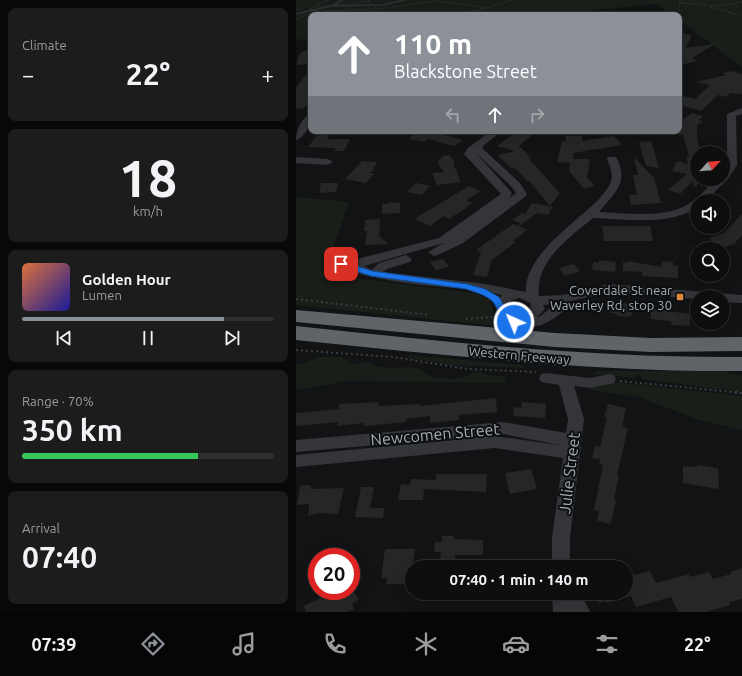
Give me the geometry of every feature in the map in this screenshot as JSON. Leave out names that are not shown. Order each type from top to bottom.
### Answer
[{"type":"highway","name":"Western Freeway","points":[[296,316],[555,340],[651,345],[742,344]]},
{"type":"highway","name":"Western Freeway","points":[[296,333],[583,361],[641,364],[742,364]]},
{"type":"street","points":[[730,168],[732,165],[731,114],[742,111]]},
{"type":"street","points":[[296,116],[308,117]]},
{"type":"street","points":[[296,137],[308,121]]},
{"type":"street","points":[[732,137],[734,132],[741,126]]},
{"type":"street","points":[[357,269],[355,265],[361,262],[443,240],[505,196],[507,193],[505,190],[469,154],[470,151],[493,134]]},
{"type":"street","points":[[374,274],[380,268],[390,264],[442,250],[455,244],[521,196],[522,194],[520,190],[478,150],[478,145]]},
{"type":"street","points":[[566,303],[531,316],[516,318],[507,315],[501,310],[500,305],[504,300],[516,295],[526,280],[536,272],[555,243],[590,215],[612,191],[616,185],[617,173],[612,159]]},
{"type":"street","points":[[296,160],[328,162]]},
{"type":"street","points":[[706,194],[714,186]]},
{"type":"street","points":[[590,215],[666,216],[690,207]]},
{"type":"street","points":[[339,258],[343,266],[374,274],[488,288],[552,302],[578,296],[595,290],[609,288],[690,295]]},
{"type":"street","points":[[531,316],[537,311],[538,307],[533,298],[532,288],[536,272]]},
{"type":"street","points":[[467,286],[492,296],[501,310],[512,321],[531,324],[544,319],[578,296]]},
{"type":"street","points":[[730,299],[742,300]]},
{"type":"street","points":[[545,375],[565,380],[590,383],[609,379]]},
{"type":"street","name":"Julie Street","points":[[561,560],[561,538],[576,414],[565,380]]},
{"type":"street","name":"Newcomen Street","points":[[296,446],[498,428],[517,429],[573,446]]},
{"type":"street","name":"Newcomen Street","points":[[296,461],[495,442],[573,446]]},
{"type":"street","points":[[562,600],[563,612]]},
{"type":"street","points":[[574,600],[580,612]]},
{"type":"path","points":[[316,8],[328,0]]},
{"type":"path","points":[[370,0],[331,4],[310,9],[316,11],[377,9],[436,1],[454,2],[474,7],[490,8],[495,12]]},
{"type":"path","points":[[469,12],[490,8],[512,0]]},
{"type":"path","points":[[678,12],[681,0]]},
{"type":"path","points":[[693,0],[706,6],[742,16]]},
{"type":"path","points":[[367,1],[377,9]]},
{"type":"path","points":[[680,3],[718,6],[742,2]]},
{"type":"path","points":[[296,19],[308,14]]},
{"type":"path","points":[[296,300],[436,316]]},
{"type":"path","points":[[460,319],[495,317],[479,318]]},
{"type":"path","points":[[296,350],[393,357],[468,369],[545,375]]},
{"type":"path","points":[[609,379],[742,393]]},
{"type":"shaded area","points":[[296,0],[742,0],[742,67],[682,22],[682,12],[668,12],[657,4],[575,12],[308,12],[308,38],[296,40]]},
{"type":"shaded area","points":[[296,197],[349,202],[329,259],[331,268],[336,272],[345,277],[474,293],[489,299],[496,316],[506,323],[506,327],[296,305]]},
{"type":"shaded area","points":[[406,355],[522,365],[524,368],[452,365],[409,358]]},
{"type":"shaded area","points":[[318,357],[342,357],[352,365],[366,362],[381,367],[418,368],[432,377],[453,379],[479,372],[489,375],[503,376],[507,383],[347,381],[296,390],[296,364],[302,364]]},
{"type":"shaded area","points":[[595,371],[725,371],[730,374],[742,375],[742,392],[642,379],[641,375],[637,375],[635,378],[594,374]]},
{"type":"shaded area","points":[[614,382],[742,396],[742,430],[699,420],[638,397],[590,390],[591,386]]},
{"type":"building","points":[[682,33],[692,35],[686,48],[715,44],[692,58],[698,61],[682,64]]},
{"type":"building","points":[[308,50],[308,64],[296,65],[300,53]]},
{"type":"building","points":[[734,71],[742,75],[742,94],[730,93],[726,97],[718,95],[701,111],[682,106],[682,96],[695,99],[710,85],[696,82],[726,75],[722,73]]},
{"type":"building","points":[[308,72],[308,103],[303,109],[296,108],[296,88]]},
{"type":"building","points":[[692,113],[703,116],[699,120],[703,121],[697,125],[697,140],[699,146],[690,146],[690,184],[680,194],[668,190],[687,174],[672,171],[677,161],[688,164],[686,156],[689,156],[683,135],[679,135],[682,134],[682,120]]},
{"type":"building","points":[[318,134],[330,134],[327,139],[350,139],[344,151],[334,151],[336,148],[308,147]]},
{"type":"building","points":[[408,134],[445,134],[444,135],[463,140],[454,146],[428,139],[425,142],[409,139],[413,135]]},
{"type":"building","points":[[514,134],[533,134],[519,146],[530,156],[527,155],[560,193],[550,206],[529,181],[527,181],[513,167],[511,168],[498,155],[515,151],[497,146]]},
{"type":"building","points":[[565,136],[582,136],[582,141],[614,136],[622,145],[573,153],[574,159],[590,159],[587,178],[595,186],[585,188],[585,190],[569,171],[570,163],[557,162],[562,141],[566,141]]},
{"type":"building","points":[[651,141],[659,168],[646,166],[639,142]]},
{"type":"building","points":[[449,155],[455,162],[453,163],[461,182],[437,185],[432,173],[444,172],[437,162],[443,156]]},
{"type":"building","points":[[634,157],[654,178],[661,203],[631,205],[629,195],[637,195],[633,175],[638,175]]},
{"type":"building","points":[[362,161],[377,162],[372,172],[367,172],[374,174],[366,183],[345,179]]},
{"type":"building","points":[[321,183],[338,183],[336,192],[319,193]]},
{"type":"building","points":[[416,183],[430,186],[422,195],[407,192]]},
{"type":"building","points":[[469,186],[481,191],[466,200],[473,203],[449,219],[443,216],[430,226],[414,219]]},
{"type":"building","points":[[389,202],[400,203],[400,213],[382,214],[382,204],[389,204]]},
{"type":"building","points":[[532,203],[553,207],[548,215],[537,213],[519,226],[527,230],[513,241],[516,242],[492,260],[487,277],[473,275],[481,252],[476,250],[513,224],[518,226],[520,223],[512,220],[522,213],[525,214]]},
{"type":"building","points":[[742,214],[742,235],[734,244],[730,245],[730,242],[714,242],[709,238],[721,234],[730,234],[730,227]]},
{"type":"building","points":[[380,219],[379,236],[388,244],[365,245],[367,231],[364,231],[365,220]]},
{"type":"building","points":[[602,226],[650,226],[653,241],[604,241]]},
{"type":"building","points":[[443,259],[449,267],[436,270],[430,262]]},
{"type":"building","points":[[599,260],[616,262],[615,272],[592,270],[593,262],[599,263]]},
{"type":"building","points":[[627,261],[662,267],[662,261],[673,262],[673,266],[678,266],[678,278],[642,276],[642,272],[623,271],[623,262],[627,263]]},
{"type":"building","points":[[574,264],[580,271],[565,276],[559,268]]},
{"type":"building","points":[[609,302],[633,304],[632,315],[629,317],[617,316],[617,314],[608,312]]},
{"type":"building","points":[[651,309],[690,314],[690,326],[672,325],[671,321],[651,319]]},
{"type":"building","points":[[496,398],[497,412],[459,415],[459,420],[430,423],[430,416],[406,419],[406,422],[366,426],[364,426],[364,423],[337,426],[338,422],[296,426],[296,413],[339,409],[339,404],[379,402],[378,406],[420,404],[420,406]]},
{"type":"building","points":[[522,402],[546,404],[545,418],[513,416],[514,407],[521,408]]},
{"type":"building","points":[[608,404],[626,408],[622,427],[628,428],[617,475],[619,475],[614,499],[616,500],[611,524],[597,521],[599,511],[594,510],[603,465],[599,464],[600,459],[592,458],[595,446],[600,447],[607,417],[604,417]]},
{"type":"building","points":[[697,465],[718,468],[719,489],[683,483],[683,466],[697,467]]},
{"type":"building","points":[[531,469],[537,489],[510,494],[505,473]]},
{"type":"building","points":[[436,474],[487,474],[486,492],[424,489],[423,500],[398,500],[401,484],[410,485],[411,479],[436,480]]},
{"type":"building","points":[[311,485],[311,489],[344,488],[338,514],[319,513],[308,516],[309,504],[297,505],[300,486]]},
{"type":"building","points":[[361,487],[374,487],[370,508],[384,508],[383,518],[355,517]]},
{"type":"building","points":[[442,536],[454,536],[454,539],[483,540],[483,555],[455,555],[455,560],[440,560],[441,552],[434,552],[435,542],[442,542]]},
{"type":"building","points":[[385,549],[415,549],[413,560],[405,560],[404,584],[386,584],[387,578],[381,578]]},
{"type":"building","points":[[742,568],[742,599],[729,602],[730,605],[706,612],[678,612],[671,597],[636,607],[633,600],[633,575],[650,571],[656,583],[689,574],[690,577],[709,572],[713,579],[731,574],[730,572]]},
{"type":"building","points":[[316,600],[359,600],[352,604],[354,609],[348,612],[306,612],[304,606]]},
{"type":"building","points":[[598,600],[617,600],[607,603],[606,601],[599,603]]},
{"type":"waterway","points":[[332,6],[342,0]]},
{"type":"waterway","points":[[332,6],[382,5],[405,0]]},
{"type":"waterway","points":[[296,14],[332,6]]},
{"type":"place","name":"Coverdale St near Waverley Rd, stop 30","points":[[680,297]]},
{"type":"route","points":[[341,264],[345,267],[371,274],[467,286],[482,291],[496,299],[505,316],[514,322]]}]
